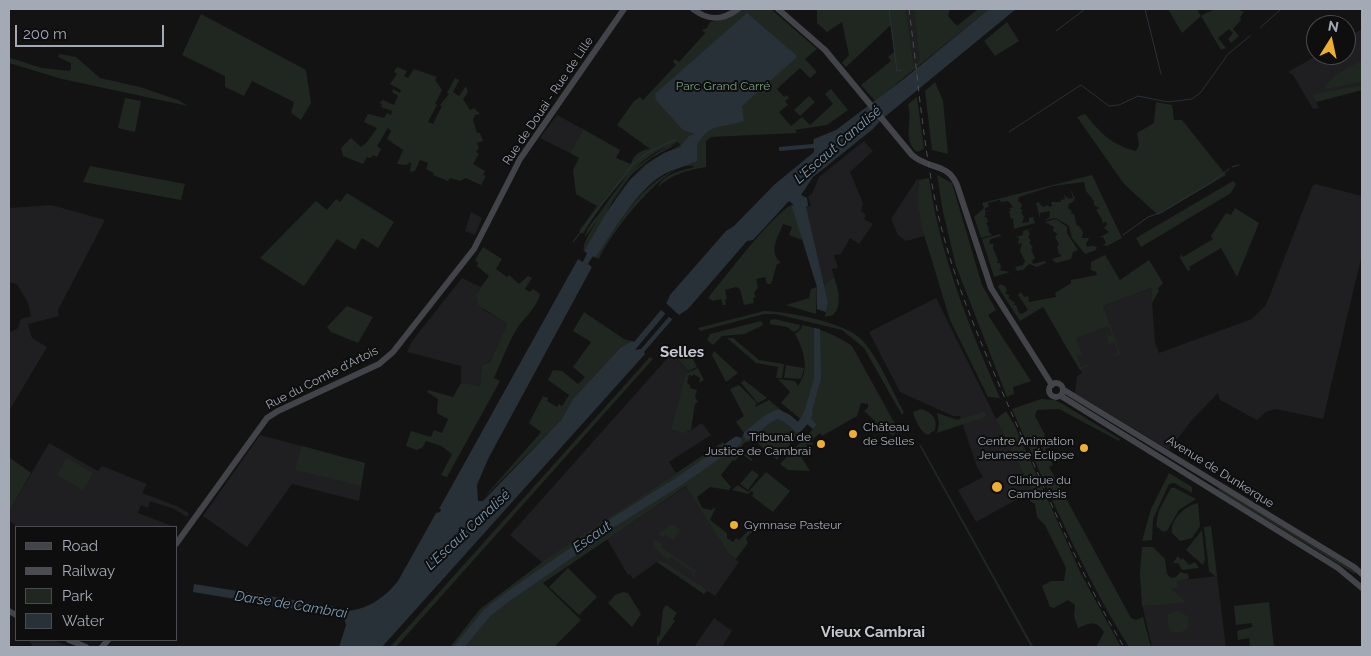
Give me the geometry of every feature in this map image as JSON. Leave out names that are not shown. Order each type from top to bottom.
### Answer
[{"type":"main road","name":"Rue de Douai - Rue de Lille","points":[[494,208],[520,159],[624,9]]},
{"type":"main road","points":[[692,9],[702,16],[716,19],[727,16],[738,9]]},
{"type":"main road","points":[[778,9],[799,26]]},
{"type":"main road","points":[[784,9],[799,26]]},
{"type":"main road","name":"Avenue de Dunkerque","points":[[799,26],[825,50],[921,163],[946,170],[951,174],[957,185],[991,288],[1052,384],[1061,386],[1063,393],[1338,568],[1362,588]]},
{"type":"main road","name":"Rue du Comte d'Artois","points":[[178,541],[267,418],[281,409],[379,364],[393,352],[474,249],[494,208]]},
{"type":"main road","name":"Avenue de Dunkerque","points":[[1052,384],[1048,391],[1054,395],[1063,393],[1351,565],[1362,574]]},
{"type":"main road","points":[[71,641],[86,647]]},
{"type":"shaded area","points":[[906,9],[914,9],[921,60],[914,66]]},
{"type":"shaded area","points":[[1362,29],[1362,90],[1316,102],[1319,108],[1313,109],[1293,75],[1288,72],[1306,62],[1306,65],[1356,65],[1356,32]]},
{"type":"shaded area","points":[[557,115],[583,129],[570,153],[540,138]]},
{"type":"shaded area","points":[[864,141],[873,151],[850,172],[863,203],[861,211],[866,215],[864,219],[873,224],[859,244],[850,238],[841,254],[834,255],[838,268],[832,269],[834,277],[824,285],[805,207],[811,206],[808,196],[812,194],[819,177]]},
{"type":"shaded area","points":[[917,179],[919,180],[917,199],[925,236],[906,241],[898,235],[891,219]]},
{"type":"shaded area","points":[[1315,184],[1362,196],[1362,254],[1323,419],[1276,409],[1266,412],[1257,420],[1220,400],[1218,393],[1191,421],[1169,450],[1075,393],[1077,376],[1082,373],[1061,339],[1108,322],[1103,306],[1151,288],[1155,342],[1159,353],[1252,319],[1266,305],[1312,187]]},
{"type":"shaded area","points":[[51,205],[105,220],[58,310],[59,316],[28,324],[32,338],[47,347],[9,411],[9,333],[18,328],[21,319],[31,316],[28,303],[17,284],[9,282],[9,208]]},
{"type":"shaded area","points":[[471,212],[482,218],[475,235],[465,231]]},
{"type":"shaded area","points":[[462,278],[481,287],[476,294],[484,310],[507,324],[490,362],[482,365],[480,387],[461,383],[461,366],[407,352],[412,341]]},
{"type":"shaded area","points":[[936,298],[1032,491],[976,522],[958,490],[983,477],[977,467],[960,416],[953,416],[900,392],[869,332]]},
{"type":"shaded area","points":[[672,353],[688,371],[671,430],[688,432],[702,423],[711,435],[669,462],[676,473],[543,563],[510,535]]},
{"type":"shaded area","points":[[260,435],[365,463],[359,501],[292,484],[247,547],[203,516]]},
{"type":"shaded area","points":[[49,443],[98,471],[102,466],[147,484],[142,493],[177,506],[189,513],[187,517],[174,509],[150,501],[148,508],[141,505],[138,513],[172,526],[16,526],[9,520],[9,512]]},
{"type":"shaded area","points":[[687,486],[728,553],[739,562],[715,596],[707,591],[704,594],[657,562],[633,579],[630,574],[628,575],[607,539]]},
{"type":"shaded area","points":[[1217,576],[1226,647],[1152,647],[1141,592],[1177,588],[1176,581]]},
{"type":"shaded area","points":[[714,618],[732,631],[722,647],[694,647]]},
{"type":"shaded area","points":[[30,641],[55,641],[70,647],[33,647]]},
{"type":"green space","points":[[1222,8],[1244,12],[1240,17],[1241,20],[1233,29],[1239,36],[1231,43],[1228,39],[1233,33],[1229,29],[1218,38],[1226,48],[1221,50],[1201,16]]},
{"type":"green space","name":"Parc Grand Carré","points":[[742,9],[771,9],[817,49],[805,59],[817,72],[810,78],[800,68],[777,89],[784,97],[787,95],[789,98],[785,101],[788,105],[779,112],[791,126],[802,117],[810,125],[833,104],[825,94],[831,89],[848,110],[827,125],[795,130],[797,133],[711,137],[706,141],[706,167],[680,173],[658,187],[669,176],[695,167],[684,166],[694,163],[681,146],[646,165],[630,180],[646,164],[680,145],[678,142],[649,158],[623,180],[583,234],[579,231],[597,206],[576,194],[573,170],[579,158],[570,153],[583,129],[620,150],[616,158],[631,164],[638,154],[650,149],[617,125],[634,101],[640,97],[643,100],[676,65],[673,62],[675,59],[679,62],[708,30],[705,33],[702,30],[707,28],[710,22],[729,18]]},
{"type":"green space","points":[[817,9],[906,9],[914,66],[920,60],[914,9],[950,9],[948,16],[957,26],[978,9],[989,9],[875,101],[861,85],[891,61],[888,57],[894,52],[891,25],[846,67],[842,63],[849,55],[842,22],[827,32],[817,23]]},
{"type":"green space","points":[[1168,9],[1197,9],[1201,16],[1182,33]]},
{"type":"green space","points":[[201,14],[306,70],[311,103],[301,120],[291,113],[294,102],[252,81],[244,96],[225,87],[225,76],[182,55]]},
{"type":"green space","points":[[1007,22],[1019,41],[995,56],[984,41]]},
{"type":"green space","points":[[59,54],[76,57],[100,78],[140,87],[178,100],[188,106],[62,79],[9,63],[10,58],[42,68],[69,71],[71,63],[58,57]]},
{"type":"green space","points":[[1362,61],[1362,82],[1324,89],[1336,76]]},
{"type":"green space","points":[[397,67],[407,71],[404,76],[408,78],[414,69],[437,77],[435,80],[442,90],[428,122],[433,124],[442,106],[440,105],[449,94],[447,93],[455,78],[459,80],[453,92],[459,96],[466,86],[468,92],[463,99],[470,110],[474,108],[480,114],[475,115],[473,120],[477,133],[480,133],[483,141],[477,143],[479,148],[476,152],[479,154],[473,164],[485,171],[483,175],[486,176],[481,185],[466,178],[460,181],[450,178],[448,181],[433,175],[434,173],[426,169],[428,163],[420,160],[415,171],[410,172],[411,162],[406,165],[397,164],[403,150],[387,139],[391,131],[388,128],[377,146],[381,149],[377,157],[373,155],[371,158],[367,157],[363,164],[343,156],[341,148],[351,138],[361,147],[377,128],[364,122],[368,114],[384,118],[387,113],[391,115],[392,111],[381,107],[382,104],[379,103],[383,100],[394,105],[398,96],[392,92],[393,89],[400,93],[401,90],[390,84],[397,74],[394,72]]},
{"type":"green space","points":[[935,82],[943,101],[948,154],[932,150],[925,91]]},
{"type":"green space","points":[[1362,85],[1362,90],[1316,102],[1313,95],[1321,93]]},
{"type":"green space","points":[[809,96],[815,102],[800,116],[794,110]]},
{"type":"green space","points":[[917,97],[924,149],[917,152],[910,142],[908,104]]},
{"type":"green space","points":[[125,98],[141,101],[135,132],[118,128]]},
{"type":"green space","points":[[1156,102],[1172,105],[1174,120],[1182,120],[1226,175],[1158,215],[1124,184],[1077,117],[1085,114],[1113,142],[1136,151],[1139,145],[1137,133],[1154,123]]},
{"type":"green space","points":[[677,144],[651,158],[631,175],[585,237],[590,225],[632,172],[653,154]]},
{"type":"green space","points":[[90,166],[185,184],[181,200],[83,182]]},
{"type":"green space","points":[[683,167],[671,173],[641,200],[626,217],[604,248],[599,259],[592,257],[593,255],[596,257],[626,213],[648,188],[661,178],[677,169]]},
{"type":"green space","points":[[937,175],[952,183],[982,285],[996,310],[988,315],[1031,381],[1013,387],[1014,394],[1007,397],[956,266],[943,212]]},
{"type":"green space","points":[[1092,175],[1122,238],[1107,246],[1103,245],[1106,243],[1103,237],[1099,238],[1109,232],[1104,228],[1107,224],[1106,222],[1102,223],[1102,219],[1096,210],[1099,208],[1094,205],[1094,201],[1086,191],[1084,182],[1053,186],[1019,197],[1018,201],[1021,203],[1022,207],[1020,208],[1023,211],[1021,212],[1024,217],[1022,223],[1029,222],[1029,218],[1033,217],[1035,223],[1014,229],[1013,218],[1011,219],[1009,212],[1011,209],[1008,209],[1013,207],[1008,201],[1001,202],[1000,200],[988,203],[989,207],[985,208],[985,211],[993,210],[985,212],[986,215],[984,216],[987,218],[988,231],[992,235],[981,238],[974,217],[984,208],[982,203]]},
{"type":"green space","points":[[929,178],[940,235],[948,263],[977,344],[1000,398],[988,397],[950,320],[922,228],[917,199],[919,180]]},
{"type":"green space","points":[[1233,181],[1236,184],[1231,193],[1141,247],[1136,238]]},
{"type":"green space","points":[[628,183],[613,201],[584,251],[585,244],[598,220],[608,206]]},
{"type":"green space","points":[[1070,188],[1075,198],[1073,201],[1076,200],[1069,204],[1068,208],[1072,211],[1071,214],[1074,214],[1077,226],[1083,232],[1082,238],[1089,238],[1086,244],[1087,247],[1097,244],[1092,246],[1097,247],[1096,250],[1085,254],[1072,238],[1069,226],[1056,218],[1042,221],[1049,218],[1050,211],[1040,213],[1040,218],[1036,203],[1038,202],[1043,207],[1048,205],[1049,207],[1052,206],[1051,202],[1061,202],[1061,200],[1065,199],[1064,195],[1069,199],[1073,198]]},
{"type":"green space","points":[[347,193],[394,222],[378,248],[362,238],[355,250],[337,239],[304,286],[260,258],[316,201],[327,210],[336,199],[340,202]]},
{"type":"green space","points":[[794,204],[802,240],[789,235],[792,227],[783,224],[775,244],[775,254],[781,263],[777,264],[771,284],[767,284],[765,277],[756,279],[758,287],[754,293],[756,297],[753,298],[754,303],[744,305],[740,289],[736,287],[725,290],[726,305],[723,305],[721,299],[713,301],[708,298],[763,231],[786,208]]},
{"type":"green space","points":[[1235,208],[1259,223],[1237,277],[1221,248],[1189,267],[1190,270],[1188,271],[1180,258],[1181,254],[1183,257],[1213,239],[1211,236],[1226,213],[1231,215]]},
{"type":"green space","points":[[1056,219],[1067,227],[1067,233],[1078,250],[1073,252],[1071,259],[1056,263],[1052,259],[1062,256],[1059,254],[1057,246],[1059,245],[1055,236],[1058,234],[1053,231],[1054,227],[1045,222]]},
{"type":"green space","points":[[1036,227],[1028,230],[1030,235],[1028,236],[1031,241],[1029,242],[1033,248],[1031,249],[1035,258],[1032,261],[1033,264],[1045,261],[1046,263],[1037,267],[1029,264],[1023,270],[1017,271],[1015,267],[1023,265],[1025,261],[1020,251],[1022,243],[1018,244],[1019,238],[1016,237],[1023,235],[1023,231]]},
{"type":"green space","points":[[1000,234],[1001,236],[991,239],[989,242],[994,244],[993,248],[998,260],[997,263],[1000,263],[1001,268],[999,270],[1010,272],[994,277],[982,239]]},
{"type":"green space","points":[[483,247],[502,259],[496,269],[507,277],[509,275],[519,284],[528,276],[532,278],[525,289],[530,292],[533,289],[540,294],[534,307],[511,339],[494,378],[500,381],[447,477],[441,475],[452,454],[441,446],[426,441],[423,447],[417,450],[406,446],[411,431],[431,437],[434,430],[442,433],[448,419],[437,413],[438,399],[427,392],[428,390],[453,397],[461,383],[480,386],[482,365],[490,362],[507,324],[478,305],[476,294],[489,276],[477,266],[478,263],[475,260]]},
{"type":"green space","points":[[1105,255],[1120,280],[1149,260],[1163,283],[1158,288],[1159,291],[1152,303],[1151,288],[1103,306],[1121,354],[1114,357],[1118,353],[1114,342],[1109,344],[1105,328],[1109,336],[1112,335],[1108,326],[1076,338],[1082,354],[1077,356],[1081,367],[1089,364],[1089,366],[1080,370],[1043,307],[1020,321],[998,287],[1000,284],[1005,286],[1007,291],[1005,293],[1010,296],[1008,298],[1015,303],[1013,305],[1016,305],[1019,313],[1022,314],[1028,310],[1018,295],[1021,292],[1024,297],[1028,296],[1029,302],[1056,297],[1055,293],[1071,283],[1071,280],[1097,275],[1096,272],[1091,270],[1091,262]]},
{"type":"green space","points":[[834,277],[838,291],[838,306],[833,315],[825,317],[828,302],[824,285]]},
{"type":"green space","points":[[817,287],[816,314],[786,305],[809,298],[811,289]]},
{"type":"green space","points":[[347,306],[373,317],[358,343],[331,332],[327,327]]},
{"type":"green space","points":[[764,311],[788,313],[817,319],[844,328],[855,334],[869,348],[880,366],[904,412],[902,415],[864,348],[842,330],[776,314],[764,314],[700,331],[698,328]]},
{"type":"green space","points":[[584,312],[624,339],[632,341],[620,348],[573,399],[561,420],[480,502],[541,432],[529,423],[543,396],[548,398],[547,401],[557,407],[559,404],[562,406],[569,395],[548,380],[553,370],[562,371],[578,384],[585,377],[573,367],[591,342],[573,331]]},
{"type":"green space","points":[[774,319],[800,325],[799,329],[794,332],[787,327],[770,324],[770,320]]},
{"type":"green space","points":[[761,321],[763,325],[745,334],[722,336],[713,345],[707,340],[710,334]]},
{"type":"green space","points":[[802,325],[828,333],[852,346],[895,424],[897,431],[893,436],[882,427],[877,430],[875,421],[864,411],[868,408],[868,404],[861,403],[857,416],[822,436],[820,433],[811,441],[813,445],[806,444],[808,449],[800,455],[810,471],[788,470],[780,464],[817,425],[810,417],[802,420],[781,403],[790,392],[778,379],[795,381],[798,386],[804,373],[803,353],[795,334],[801,329]]},
{"type":"green space","points":[[727,338],[733,338],[759,360],[784,364],[782,378],[776,378],[778,367],[756,363]]},
{"type":"green space","points":[[681,344],[685,344],[697,367],[688,371],[673,353]]},
{"type":"green space","points":[[714,351],[738,373],[726,382],[712,355]]},
{"type":"green space","points":[[650,357],[653,359],[396,647],[390,647]]},
{"type":"green space","points":[[786,365],[804,368],[801,379],[784,378]]},
{"type":"green space","points":[[698,368],[704,380],[699,383],[700,378],[693,374],[693,376],[689,375],[687,383],[690,385],[690,388],[697,390],[695,397],[698,402],[695,404],[691,430],[684,433],[671,430],[686,373]]},
{"type":"green space","points":[[744,380],[767,398],[758,403],[741,383]]},
{"type":"green space","points":[[739,385],[757,403],[755,407],[769,400],[799,425],[799,433],[777,460],[754,440],[744,443],[740,449],[753,460],[751,461],[741,453],[721,475],[731,487],[729,490],[710,487],[697,497],[702,508],[711,510],[716,507],[710,520],[727,533],[727,538],[733,542],[736,538],[739,540],[756,523],[759,525],[746,538],[748,543],[736,559],[728,553],[686,486],[543,583],[581,620],[554,647],[450,647],[480,609],[545,560],[723,442],[725,445],[737,437],[741,438],[744,433],[736,422],[744,416],[730,389]]},
{"type":"green space","points":[[1041,399],[1055,400],[1061,403],[1120,439],[1119,441],[1059,409],[1037,410],[1035,416],[1045,435],[1042,443],[1048,440],[1051,447],[1045,449],[1053,465],[1049,467],[1131,618],[1136,620],[1143,617],[1151,647],[1129,647],[1096,590],[1052,500],[1012,409]]},
{"type":"green space","points":[[921,409],[931,414],[936,422],[935,430],[928,435],[921,429],[913,412]]},
{"type":"green space","points":[[1006,411],[1014,424],[1081,574],[1121,647],[1096,647],[1104,632],[1095,624],[1078,628],[1074,616],[1075,605],[1068,600],[1054,608],[1050,607],[1042,586],[1051,581],[1064,581],[1066,568],[1045,525],[1037,517],[1035,504],[1030,501],[1032,491],[996,419]]},
{"type":"green space","points":[[983,412],[986,414],[985,417],[937,433],[939,423],[937,413],[957,420]]},
{"type":"green space","points":[[919,445],[921,445],[1033,646],[1031,647]]},
{"type":"green space","points":[[302,446],[365,463],[361,486],[295,470]]},
{"type":"green space","points":[[9,457],[31,473],[9,512]]},
{"type":"green space","points":[[67,458],[93,473],[83,490],[57,475]]},
{"type":"green space","points":[[752,470],[759,475],[748,490],[740,484]]},
{"type":"green space","points":[[766,472],[790,491],[773,512],[752,496],[754,493],[751,491],[748,494],[732,490],[738,485],[748,492]]},
{"type":"green space","points":[[1169,473],[1192,487],[1192,493],[1174,483],[1169,484],[1153,519],[1152,540],[1142,541],[1151,509]]},
{"type":"green space","points":[[1171,488],[1175,488],[1196,499],[1179,510],[1167,531],[1163,532],[1156,526],[1159,510]]},
{"type":"green space","points":[[1219,488],[1355,570],[1355,574],[1218,490]]},
{"type":"green space","points":[[1198,503],[1200,526],[1192,538],[1180,541],[1172,533],[1173,523],[1184,510]]},
{"type":"green space","points":[[672,524],[680,530],[673,540],[665,535],[663,538],[658,534]]},
{"type":"green space","points":[[1211,526],[1217,576],[1209,571],[1204,527]]},
{"type":"green space","points":[[1202,530],[1205,559],[1203,565],[1186,550]]},
{"type":"green space","points":[[656,540],[663,544],[661,547],[694,570],[697,568],[694,576],[691,575],[693,572],[671,557],[668,560],[654,547],[653,542]]},
{"type":"green space","points":[[1142,547],[1153,547],[1165,559],[1167,574],[1171,578],[1176,577],[1180,572],[1188,574],[1189,579],[1177,581],[1177,588],[1171,589],[1186,602],[1142,606],[1140,574]]},
{"type":"green space","points":[[1178,556],[1181,560],[1183,558],[1189,565],[1195,562],[1199,568],[1182,570],[1178,563],[1173,563]]},
{"type":"green space","points":[[659,561],[707,590],[704,594],[657,562]]},
{"type":"green space","points":[[568,568],[597,597],[579,615],[549,587]]},
{"type":"green space","points":[[623,592],[628,593],[641,614],[632,627],[608,603],[615,595]]},
{"type":"green space","points":[[1269,602],[1274,647],[1250,647],[1249,638],[1238,640],[1237,631],[1252,627],[1252,623],[1236,625],[1234,606]]},
{"type":"green space","points":[[666,605],[677,613],[673,619],[675,621],[657,646],[657,637],[660,635],[663,610]]},
{"type":"green space","points":[[1178,611],[1189,617],[1187,629],[1179,633],[1169,631],[1167,614]]},
{"type":"water","points":[[989,9],[1016,9],[813,177],[801,195],[807,198],[808,206],[806,207],[828,302],[826,312],[817,309],[817,287],[792,207],[794,205],[789,201],[753,240],[747,241],[688,309],[679,315],[677,314],[644,352],[645,354],[382,647],[339,647],[346,625],[344,617],[193,592],[194,584],[336,607],[335,610],[344,611],[362,608],[378,600],[392,588],[398,581],[436,513],[440,512],[441,509],[439,509],[578,259],[583,262],[587,253],[584,251],[606,213],[629,181],[646,165],[664,153],[680,147],[689,136],[695,134],[683,130],[656,100],[655,94],[747,13],[796,55],[796,58],[742,106],[744,121],[718,127],[708,132],[697,144],[697,161],[665,174],[652,183],[634,202],[596,257],[593,256],[588,264],[592,267],[488,459],[477,485],[478,501],[483,501],[561,420],[573,399],[620,348],[632,341],[634,342],[666,304],[670,295],[726,231],[734,226],[774,185],[814,152],[814,148],[779,151],[779,147],[813,144],[814,139],[836,130],[905,78]],"holes":[[[670,308],[674,311],[641,349],[635,350]]]},
{"type":"water","points":[[814,328],[820,329],[821,379],[810,417],[817,425],[813,429],[802,420],[814,379]]},
{"type":"pier","points":[[663,301],[681,317],[677,317],[674,321],[660,309]]},
{"type":"waterway","points":[[889,9],[897,71],[902,70]]},
{"type":"waterway","points":[[1056,31],[1085,9]]},
{"type":"waterway","points":[[1145,9],[1161,74]]},
{"type":"waterway","points":[[1260,28],[1281,9]]},
{"type":"waterway","points":[[1009,132],[1081,85],[1109,106],[1119,105],[1138,96],[1168,102],[1192,99],[1201,92],[1228,54],[1250,36]]},
{"type":"waterway","points":[[573,242],[632,165],[647,153],[676,139]]},
{"type":"waterway","points":[[1232,167],[1239,165]]},
{"type":"waterway","points":[[1123,235],[1148,217],[1162,212],[1212,182],[1229,169]]},
{"type":"waterway","name":"Escaut","points":[[748,435],[769,418],[778,414],[788,419],[798,428],[806,419],[808,413]]},
{"type":"waterway","name":"Escaut","points":[[459,647],[487,613],[506,598],[609,525],[678,482],[737,441]]},
{"type":"railway","points":[[909,9],[928,163],[938,214],[953,268],[983,346],[1053,509],[1094,593],[1124,647]]},
{"type":"place","name":"Château de Selles","points":[[853,434]]},
{"type":"place","name":"Tribunal de Justice de Cambrai","points":[[821,444]]},
{"type":"place","name":"Centre Animation Jeunesse Éclipse","points":[[1084,448]]},
{"type":"place","name":"Clinique du Cambrésis","points":[[997,487]]},
{"type":"place","name":"Gymnase Pasteur","points":[[734,525]]},
{"type":"district","name":"Selles","points":[[682,352]]},
{"type":"district","name":"Vieux Cambrai","points":[[873,632]]},
{"type":"water label","name":"L'Escaut Canalisé","points":[[838,145]]},
{"type":"water label","name":"L'Escaut Canalisé","points":[[468,530]]},
{"type":"water label","name":"Darse de Cambrai","points":[[291,605]]}]
